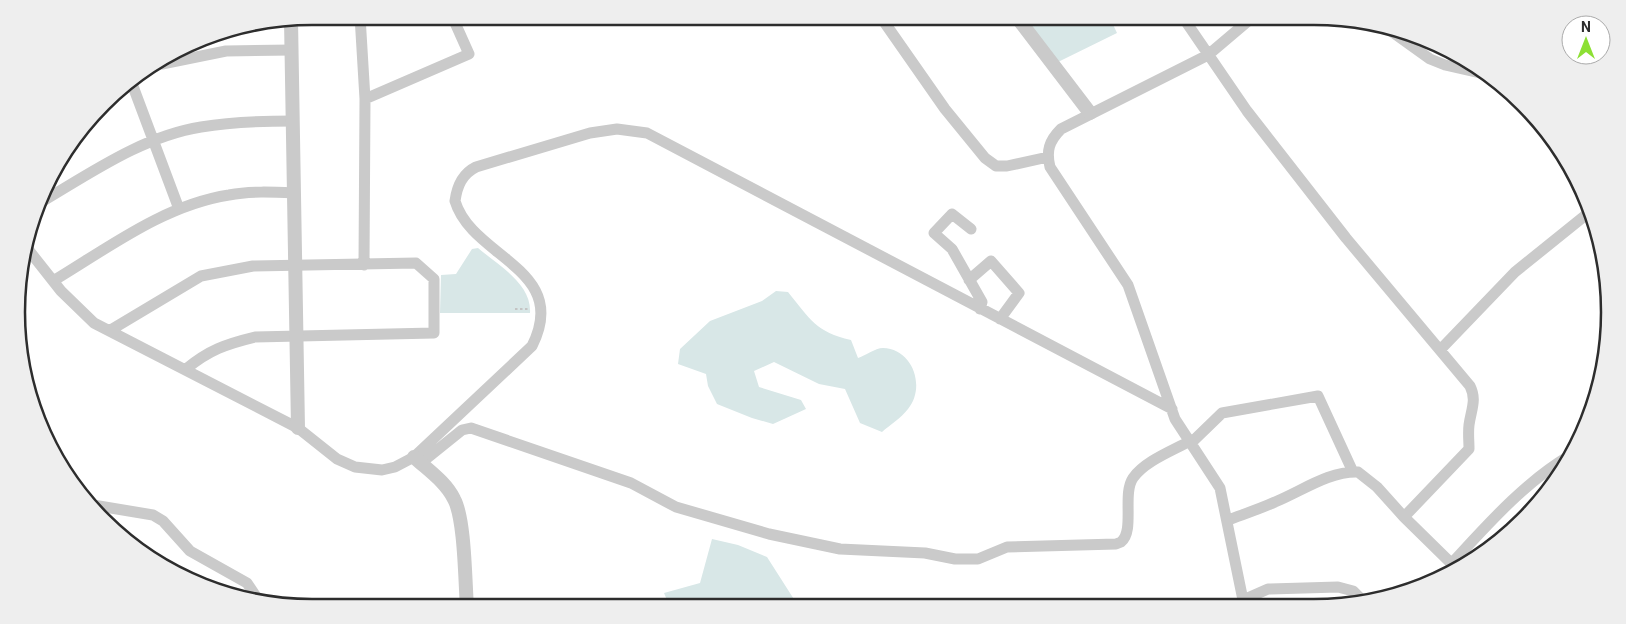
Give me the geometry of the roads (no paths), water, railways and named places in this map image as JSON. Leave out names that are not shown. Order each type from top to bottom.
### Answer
[{"type":"street","points":[[361,25],[365,99],[364,265]]},
{"type":"street","points":[[365,99],[469,54],[456,25]]},
{"type":"street","points":[[886,25],[946,109],[985,158],[996,166],[1007,166],[1048,157]]},
{"type":"street","points":[[1023,25],[1090,113]]},
{"type":"street","points":[[1188,25],[1246,111],[1346,238],[1440,350],[1473,393],[1474,400],[1469,423],[1469,449],[1404,517]]},
{"type":"street","points":[[1243,25],[1208,55],[1061,129],[1053,137],[1048,148],[1050,167],[1128,285],[1175,419],[1220,488],[1243,599]]},
{"type":"street","points":[[291,26],[298,428]]},
{"type":"street","points":[[1402,39],[1430,59],[1444,65],[1470,71]]},
{"type":"street","points":[[169,63],[226,51],[292,50]]},
{"type":"street","points":[[133,87],[179,209]]},
{"type":"street","points":[[49,197],[107,163],[154,141],[200,127],[241,122],[293,121]]},
{"type":"street","points":[[417,460],[532,346],[540,323],[537,290],[465,222],[458,210],[455,201],[456,193],[462,178],[476,167],[590,133],[617,129],[632,130],[655,137],[1172,409]]},
{"type":"street","points":[[53,281],[152,221],[179,209],[228,195],[294,193]]},
{"type":"street","points":[[971,228],[952,214],[934,233],[952,249],[982,302],[980,309]]},
{"type":"street","points":[[1440,350],[1515,272],[1584,216]]},
{"type":"street","points":[[32,254],[78,309],[94,323],[298,428],[337,459],[354,466],[382,470],[417,460],[462,430],[471,428],[631,483],[676,507],[769,534],[840,549],[925,553],[955,559],[978,559],[1007,547],[1122,542],[1126,534],[1128,493],[1132,479],[1145,467],[1190,442],[1222,413],[1318,396],[1353,472]]},
{"type":"street","points":[[969,280],[991,261],[1019,293],[1000,319]]},
{"type":"street","points":[[110,331],[201,276],[253,266],[416,263],[434,279],[434,333],[255,337],[227,343],[204,354],[186,369]]},
{"type":"street","points":[[417,460],[443,484],[455,499],[459,515],[466,599]]},
{"type":"street","points":[[1460,560],[1490,522],[1549,468],[1559,462]]},
{"type":"street","points":[[1228,520],[1276,502],[1300,489],[1340,474],[1358,472],[1377,487],[1404,517],[1452,564]]},
{"type":"street","points":[[101,506],[153,515],[163,521],[190,551],[247,583],[253,592]]},
{"type":"street","points":[[1251,599],[1268,589],[1338,587],[1353,591],[1358,596]]}]
